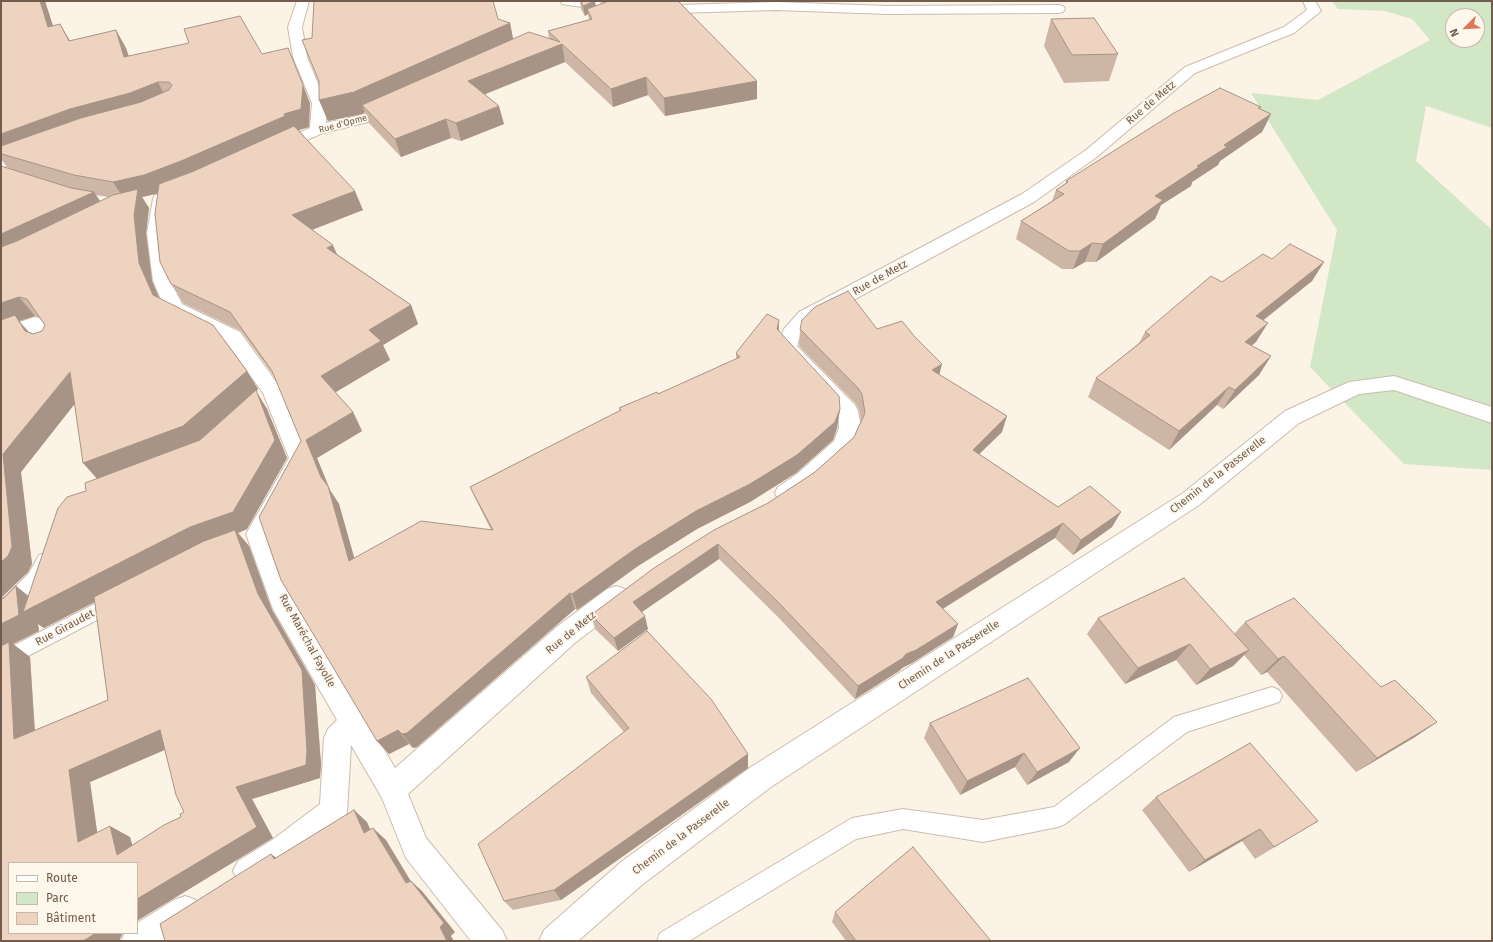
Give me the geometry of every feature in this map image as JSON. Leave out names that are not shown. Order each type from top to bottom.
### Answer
[{"type":"street","points":[[303,1],[295,27],[300,58],[319,103],[318,130]]},
{"type":"street","points":[[567,1],[597,5],[613,11]]},
{"type":"street","name":"Rue de Metz","points":[[772,501],[805,480],[842,446],[850,428],[848,411],[787,347],[790,334],[806,317],[1028,198],[1092,152],[1190,70],[1289,30],[1314,11],[1310,1]]},
{"type":"street","points":[[593,19],[613,11],[722,4],[887,10],[1058,9]]},
{"type":"street","name":"Rue d'Opme","points":[[262,154],[318,130],[367,118],[410,98]]},
{"type":"street","points":[[4,170],[47,146]]},
{"type":"street","name":"Rue Maréchal Fayolle","points":[[160,199],[156,233],[157,246],[162,281],[174,308],[233,337],[264,398],[300,458],[252,536],[282,601],[392,788],[416,848],[491,941]]},
{"type":"street","points":[[1,335],[35,324],[49,344]]},
{"type":"street","name":"Chemin de la Passerelle","points":[[555,941],[632,873],[762,777],[1190,500],[1292,417],[1356,387],[1394,383],[1492,415]]},
{"type":"street","points":[[1,611],[15,604],[38,580],[53,547]]},
{"type":"street","name":"Rue de Metz","points":[[392,788],[567,634],[628,588]]},
{"type":"street","points":[[137,941],[282,850],[333,812],[338,738],[353,723]]},
{"type":"lane","name":"Rue Giraudet","points":[[1,661],[128,595]]},
{"type":"lane","points":[[668,941],[852,828],[903,819],[983,831],[1058,816],[1181,724],[1272,696]]},
{"type":"green space","points":[[1332,1],[1492,1],[1492,128],[1426,106],[1416,161],[1492,230],[1492,470],[1404,464],[1310,367],[1337,230],[1251,93],[1318,100],[1430,40],[1412,19],[1385,11],[1338,9]]},
{"type":"building","points":[[1,1],[40,1],[48,27],[60,24],[69,41],[116,30],[124,57],[189,43],[184,29],[240,16],[262,54],[288,48],[303,85],[301,109],[284,114],[285,116],[181,161],[144,175],[113,182],[74,175],[1,154],[1,146],[81,118],[141,102],[169,90],[172,85],[169,82],[158,82],[130,93],[70,109],[1,134]]},
{"type":"building","points":[[314,1],[493,1],[498,19],[510,23],[354,92],[319,100],[319,81],[302,40],[312,38]]},
{"type":"building","points":[[581,1],[595,1],[583,6]]},
{"type":"building","points":[[609,1],[678,1],[757,81],[664,98],[646,77],[611,89],[562,44],[468,81],[499,106],[456,123],[446,119],[395,139],[362,105],[529,32],[560,42],[548,31],[592,19],[587,9]]},
{"type":"building","points":[[1094,18],[1118,54],[1072,55],[1051,19]]},
{"type":"building","points":[[1220,88],[1261,107],[1258,108],[1271,114],[1224,145],[1227,147],[1155,196],[1163,200],[1103,244],[1092,243],[1080,251],[1069,251],[1021,221],[1064,194],[1056,190],[1068,182],[1066,181],[1174,113]]},
{"type":"building","points":[[294,126],[355,191],[292,215],[333,245],[327,248],[411,305],[369,330],[381,341],[321,376],[353,412],[306,440],[321,477],[328,486],[349,561],[421,521],[493,530],[470,487],[621,410],[619,408],[657,392],[658,394],[740,357],[736,353],[767,314],[779,320],[777,329],[839,396],[840,409],[835,422],[797,455],[750,484],[696,511],[635,549],[572,594],[570,593],[407,733],[402,734],[398,730],[377,741],[281,580],[259,517],[301,441],[272,371],[230,312],[171,284],[160,262],[155,214],[159,184],[194,171]]},
{"type":"building","points":[[1,166],[71,188],[94,192],[1,234]]},
{"type":"building","points":[[138,189],[134,215],[139,263],[153,295],[213,325],[247,371],[183,426],[83,463],[70,372],[3,454],[12,547],[8,556],[1,562],[1,320],[15,315],[25,331],[33,334],[42,331],[45,325],[27,299],[19,297],[1,303],[1,247],[17,241],[113,195]]},
{"type":"building","points":[[1290,244],[1324,262],[1256,316],[1268,323],[1245,342],[1271,356],[1235,390],[1229,387],[1179,431],[1096,378],[1150,335],[1145,332],[1211,276],[1222,282],[1263,254],[1272,259]]},
{"type":"building","points":[[848,291],[877,329],[902,321],[915,337],[942,364],[932,370],[1007,416],[973,450],[1058,507],[1090,486],[1121,512],[1081,540],[1063,523],[936,602],[958,624],[916,650],[906,654],[903,658],[858,686],[778,602],[718,544],[633,602],[645,616],[614,638],[591,615],[654,568],[714,530],[768,503],[815,472],[854,437],[865,413],[862,394],[858,388],[800,329],[802,320],[815,307]]},
{"type":"building","points":[[256,390],[275,440],[233,512],[190,527],[23,612],[58,508],[67,497],[86,491],[85,483],[200,440]]},
{"type":"building","points":[[235,530],[258,594],[302,670],[307,751],[306,765],[236,787],[257,827],[138,898],[138,862],[8,862],[8,934],[94,934],[83,941],[1,941],[1,646],[9,642],[14,739],[108,700],[94,597],[204,541]],"holes":[[[160,730],[176,795],[184,812],[180,814],[181,817],[164,825],[117,855],[110,826],[78,842],[69,770]]]},
{"type":"building","points":[[1184,578],[1249,650],[1210,669],[1190,644],[1138,668],[1098,618]]},
{"type":"building","points":[[16,586],[19,615],[1,624],[1,599],[4,598]]},
{"type":"building","points":[[1294,598],[1381,687],[1395,680],[1437,722],[1377,758],[1284,656],[1278,659],[1245,622]]},
{"type":"building","points":[[647,631],[711,699],[748,754],[554,890],[504,901],[478,844],[629,728],[586,677]]},
{"type":"building","points":[[1028,678],[1080,748],[1037,772],[1024,753],[967,781],[930,723]]},
{"type":"building","points":[[1250,743],[1318,821],[1274,847],[1260,829],[1205,860],[1156,797]]},
{"type":"building","points":[[354,810],[364,833],[373,828],[406,883],[411,881],[444,923],[440,927],[447,941],[165,941],[160,924],[271,854],[274,859]]},
{"type":"building","points":[[913,847],[991,941],[856,941],[835,912]]}]
